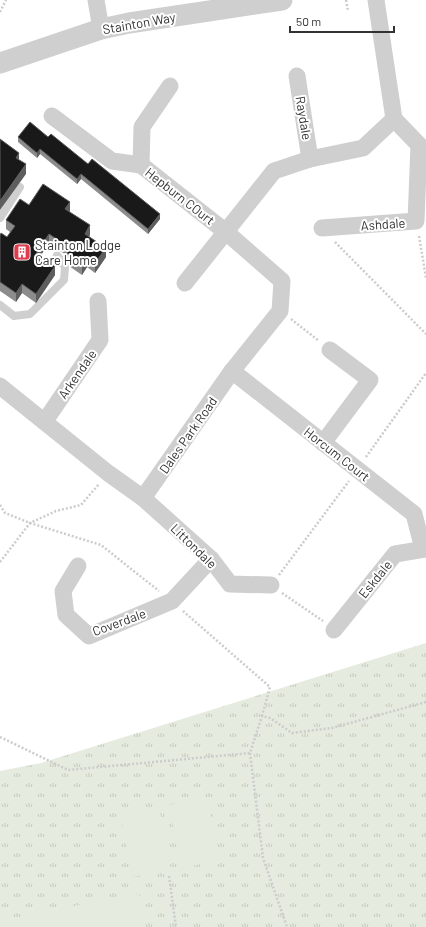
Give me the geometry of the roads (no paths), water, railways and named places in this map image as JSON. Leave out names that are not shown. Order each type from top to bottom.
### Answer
[{"type":"street","points":[[96,0],[101,29]]},
{"type":"street","name":"Stainton Way","points":[[0,63],[101,29],[129,23],[282,0]]},
{"type":"street","points":[[376,0],[394,119],[423,145]]},
{"type":"street","name":"Raydale","points":[[297,76],[310,159]]},
{"type":"street","points":[[141,165],[142,127],[170,86]]},
{"type":"street","name":"Hepburn COurt","points":[[52,116],[112,161],[141,165],[226,232]]},
{"type":"street","points":[[184,283],[274,171],[310,159],[363,148],[394,119]]},
{"type":"street","name":"Ashdale","points":[[322,228],[416,221],[423,145]]},
{"type":"street","name":"Dales Park Road","points":[[144,498],[232,371],[280,310],[282,281],[226,232]]},
{"type":"street","name":"Arkendale","points":[[45,421],[100,340],[98,301]]},
{"type":"street","points":[[324,443],[370,380],[330,350]]},
{"type":"street","name":"Horcum Court","points":[[232,371],[414,514],[425,549]]},
{"type":"street","points":[[0,386],[108,473],[144,498]]},
{"type":"street","name":"Littondale","points":[[144,498],[211,559],[230,584],[271,585]]},
{"type":"street","name":"Eskdale","points":[[334,630],[395,554],[425,549]]},
{"type":"street","name":"Coverdale","points":[[78,566],[63,591],[66,616],[89,636],[172,601],[211,559]]},
{"type":"lane","points":[[0,218],[20,187]]},
{"type":"lane","points":[[0,305],[14,316],[30,314],[64,280],[65,267],[57,254]]},
{"type":"place","name":"Stainton Lodge Care Home","points":[[22,252]]}]
